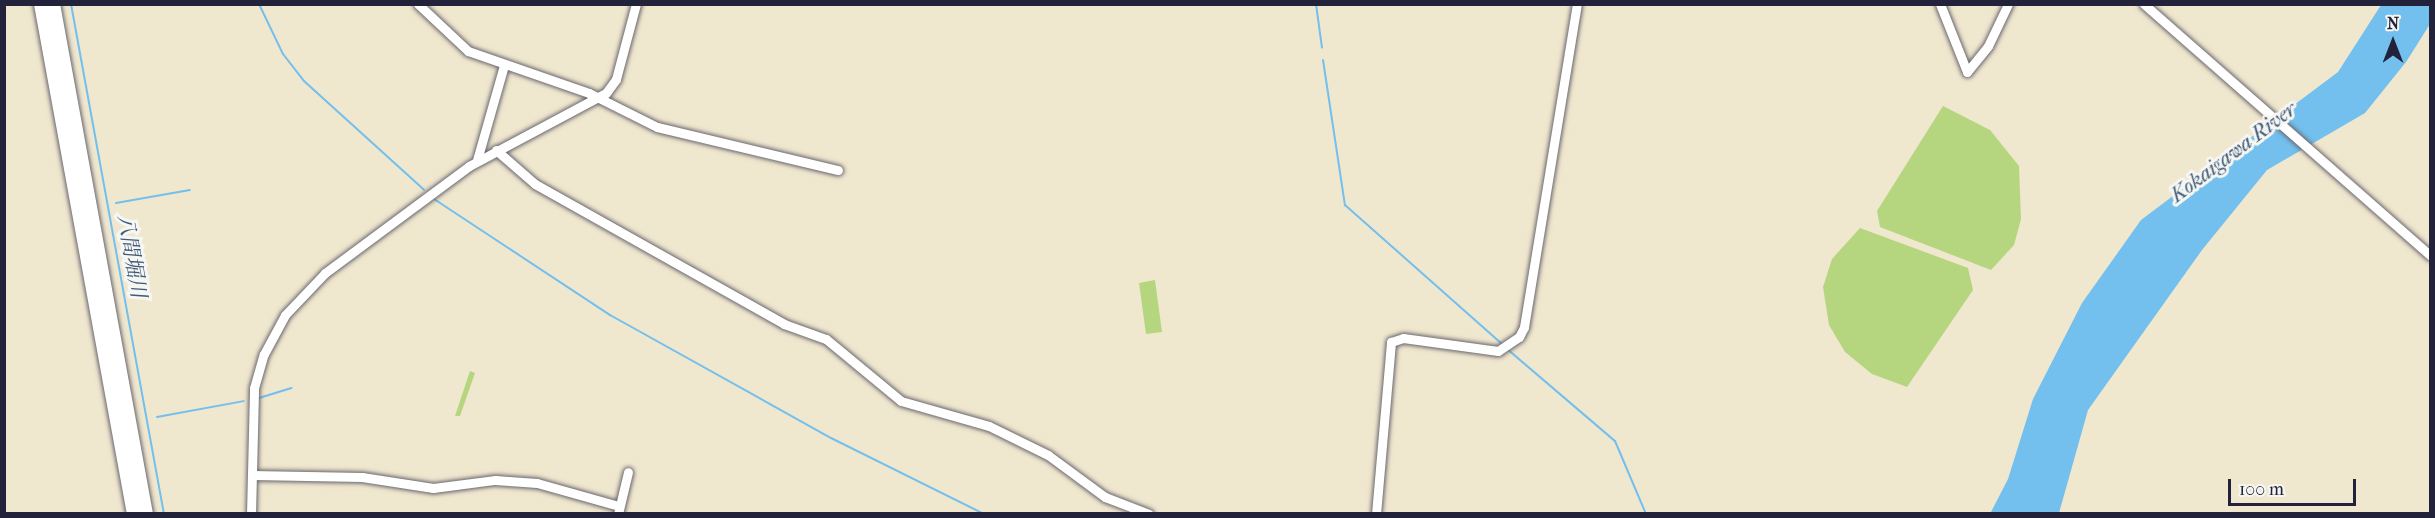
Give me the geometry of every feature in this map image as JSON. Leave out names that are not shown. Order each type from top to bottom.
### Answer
[{"type":"highway","points":[[40,4],[134,513]]},
{"type":"highway","points":[[53,4],[146,513]]},
{"type":"street","points":[[418,4],[464,48],[504,65],[600,99],[657,127],[838,170]]},
{"type":"street","points":[[251,513],[254,388],[264,354],[285,315],[325,273],[477,160],[600,99],[616,80],[636,4]]},
{"type":"street","points":[[1376,513],[1391,342],[1403,338],[1498,351],[1511,344],[1524,327],[1577,4]]},
{"type":"street","points":[[1940,4],[1967,72],[1984,53],[2008,4]]},
{"type":"street","points":[[2144,4],[2430,255]]},
{"type":"street","points":[[477,160],[504,65]]},
{"type":"street","points":[[496,150],[535,184],[784,324],[826,339],[901,401],[989,426],[1048,455],[1105,497],[1149,513]]},
{"type":"street","points":[[252,475],[362,477],[434,488],[495,480],[537,483],[618,510],[628,472]]},
{"type":"green space","points":[[1943,106],[1990,130],[2019,166],[2021,219],[2014,245],[1991,270],[1880,227],[1877,211]]},
{"type":"green space","points":[[1860,228],[1968,268],[1973,290],[1907,387],[1872,374],[1845,352],[1829,325],[1823,287],[1832,259]]},
{"type":"green space","points":[[1155,280],[1162,332],[1146,334],[1139,283]]},
{"type":"green space","points":[[470,371],[475,373],[460,416],[455,416]]},
{"type":"water","name":"Kokaigawa River","points":[[2381,5],[2430,5],[2430,24],[2406,62],[2365,113],[2267,170],[2202,250],[2088,410],[2059,513],[1990,514],[2008,479],[2033,399],[2082,303],[2141,220],[2338,72]]},
{"type":"waterway","name":"八間堀川","points":[[71,4],[164,514]]},
{"type":"waterway","points":[[259,4],[283,54],[304,81],[424,190]]},
{"type":"waterway","points":[[1316,4],[1322,48]]},
{"type":"waterway","points":[[1323,60],[1345,205],[1502,344]]},
{"type":"waterway","points":[[116,203],[190,190]]},
{"type":"waterway","points":[[434,199],[610,315],[831,438],[984,514]]},
{"type":"waterway","points":[[1506,348],[1615,441],[1646,514]]},
{"type":"waterway","points":[[259,398],[292,388]]},
{"type":"waterway","points":[[157,417],[244,401]]}]
